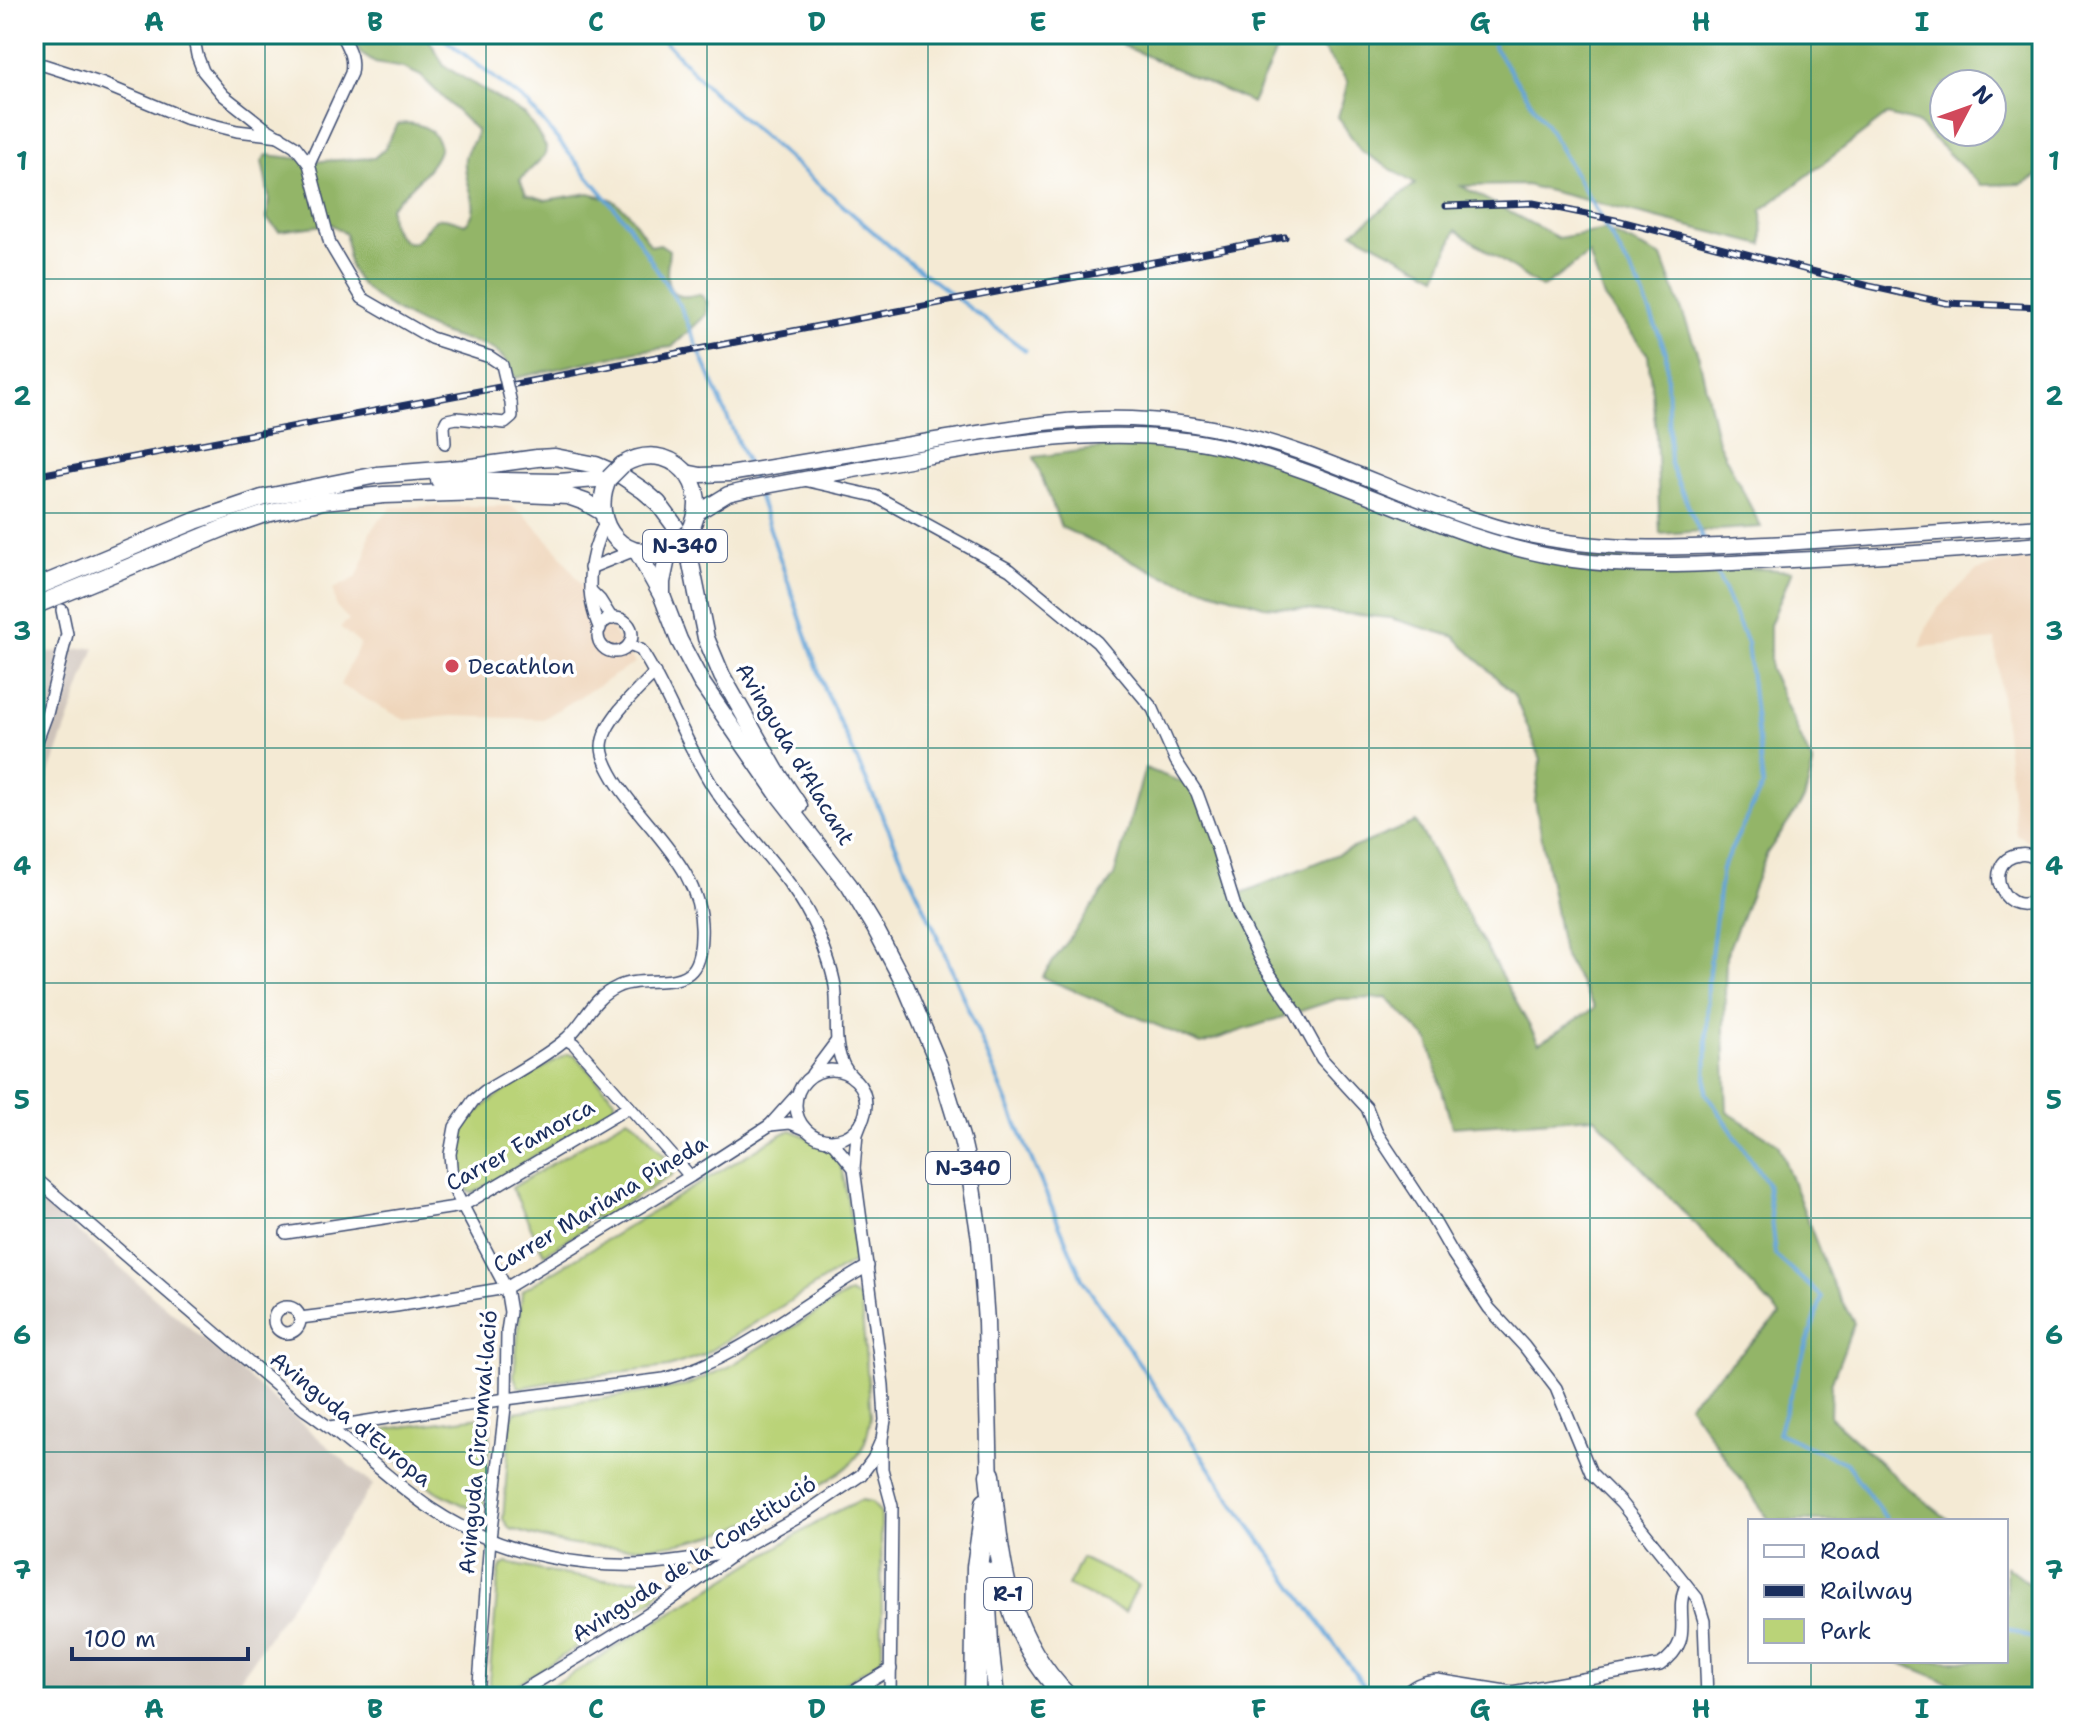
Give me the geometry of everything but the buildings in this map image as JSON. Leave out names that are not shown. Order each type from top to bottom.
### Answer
[{"type":"highway","points":[[975,1697],[977,1567],[990,1475]]},
{"type":"highway","name":"R-1","points":[[990,1475],[1001,1572],[1017,1624],[1032,1652],[1067,1697]]},
{"type":"main road","points":[[604,517],[602,499],[609,478],[622,465],[637,458],[655,456],[672,461],[686,472],[701,475],[729,474],[1038,423],[1123,418],[1176,422],[1249,436],[1308,455],[1476,520],[1530,535],[1587,544],[1681,548],[2042,526]]},
{"type":"main road","points":[[697,513],[735,492],[980,448],[1078,435],[1152,435],[1202,442],[1257,455],[1414,515],[1495,542],[1523,551],[1574,560],[1671,566],[2042,544]]},
{"type":"main road","name":"Avinguda d'Alacant","points":[[34,588],[240,504],[343,482],[377,475],[555,457],[609,469],[658,503],[682,537],[693,569],[706,638],[722,676],[776,771],[849,885]]},
{"type":"main road","name":"N-340","points":[[34,606],[224,528],[273,512],[323,501],[375,495],[471,492],[568,496],[585,502],[604,517],[617,540],[648,553],[672,547],[689,533],[697,513],[696,491],[686,472]]},
{"type":"main road","name":"Avinguda d'Alacant","points":[[343,482],[457,479],[559,482],[609,478]]},
{"type":"main road","name":"N-340","points":[[662,596],[662,582],[672,547]]},
{"type":"main road","name":"N-340","points":[[636,550],[662,596],[679,640],[701,682],[778,794],[849,885],[875,928],[922,1021],[939,1065],[962,1140],[980,1239],[986,1322],[990,1475],[986,1581],[996,1697]]},
{"type":"street","points":[[193,34],[203,71],[223,95],[295,146],[309,164],[330,244],[362,298],[431,338],[490,357],[502,365],[512,417],[505,423],[452,418],[444,426],[445,443]]},
{"type":"street","points":[[309,164],[351,73],[351,53],[341,34]]},
{"type":"street","points":[[34,68],[44,65],[103,84],[185,118],[237,131],[280,136]]},
{"type":"street","points":[[801,479],[875,496],[1010,570],[1097,642],[1153,709],[1176,761],[1197,793],[1237,913],[1261,961],[1296,1012],[1322,1059],[1367,1108],[1377,1133],[1397,1166],[1489,1308],[1524,1346],[1556,1388],[1591,1473],[1621,1503],[1697,1598],[1704,1621],[1707,1697]]},
{"type":"street","points":[[600,629],[612,619],[623,620],[631,629],[632,640],[621,652],[605,649],[599,640],[600,629],[592,608],[590,568],[604,517]]},
{"type":"street","points":[[590,568],[636,550]]},
{"type":"street","points":[[590,589],[612,619]]},
{"type":"street","points":[[34,749],[47,714],[67,634],[62,610]]},
{"type":"street","points":[[629,645],[641,650],[655,673],[691,749],[716,790],[799,896],[830,964],[835,985],[836,1042],[843,1067],[863,1091],[866,1103],[857,1134],[854,1168],[883,1385],[885,1420],[882,1469],[892,1506],[890,1697]]},
{"type":"street","name":"Avinguda Circumval·lació","points":[[478,1697],[490,1539],[506,1399],[510,1312],[506,1288],[456,1193],[450,1154],[455,1127],[473,1101],[566,1039],[597,999],[619,985],[680,980],[695,967],[701,944],[700,910],[687,876],[657,832],[624,795],[605,761],[602,746],[614,720],[630,698],[655,673]]},
{"type":"street","points":[[2042,863],[2031,855],[2015,855],[2002,865],[1998,881],[2004,896],[2018,904],[2034,902],[2042,895]]},
{"type":"street","points":[[566,1039],[574,1044],[690,1176]]},
{"type":"street","points":[[810,1132],[801,1123],[796,1109],[797,1096],[836,1042]]},
{"type":"street","points":[[810,1077],[824,1070],[836,1070],[853,1078]]},
{"type":"street","name":"Carrer Mariana Pineda","points":[[300,1318],[506,1288],[770,1125],[800,1089]]},
{"type":"street","name":"Carrer Famorca","points":[[286,1233],[462,1206],[629,1107]]},
{"type":"street","points":[[823,1138],[840,1138],[851,1133],[862,1121]]},
{"type":"street","points":[[770,1125],[790,1123],[823,1138],[834,1144],[854,1168]]},
{"type":"street","name":"Avinguda d'Europa","points":[[34,1177],[305,1410],[431,1508],[476,1534],[565,1561],[600,1564],[677,1562],[745,1546]]},
{"type":"street","points":[[330,1427],[506,1399],[664,1379],[697,1369],[729,1353],[868,1266]]},
{"type":"street","name":"Avinguda de la Constitució","points":[[512,1697],[669,1601],[745,1546],[808,1511],[861,1475],[882,1439]]},
{"type":"street","points":[[1402,1697],[1410,1689],[1428,1681],[1512,1692],[1660,1665],[1680,1642],[1682,1593],[1686,1585]]},
{"type":"street","points":[[844,1697],[891,1669]]},
{"type":"shaded area","points":[[510,506],[525,515],[558,551],[635,663],[543,719],[452,716],[405,720],[340,685],[360,644],[340,627],[349,620],[336,606],[333,589],[356,578],[366,555],[369,534],[391,507]]},
{"type":"shaded area","points":[[2042,559],[2042,848],[2016,834],[1995,640],[1920,647],[1927,626],[1939,607],[1975,572],[1998,563]]},
{"type":"shaded area","points":[[95,647],[34,817],[34,654]]},
{"type":"shaded area","points":[[34,1194],[373,1485],[227,1697],[34,1697]]},
{"type":"green space","points":[[351,34],[426,34],[444,66],[525,115],[535,129],[546,147],[545,155],[520,180],[526,194],[546,200],[589,193],[611,199],[627,211],[651,246],[660,244],[669,250],[667,277],[671,289],[681,296],[700,294],[707,302],[707,314],[672,347],[637,351],[515,378],[509,365],[493,350],[428,327],[375,297],[350,266],[346,234],[331,224],[279,231],[267,219],[269,197],[262,161],[267,155],[321,161],[374,158],[384,149],[398,124],[402,123],[428,129],[439,144],[439,151],[428,168],[390,207],[397,234],[412,242],[434,220],[446,218],[465,224],[473,213],[465,156],[476,130],[421,76],[404,68],[375,63],[360,53]]},
{"type":"green space","points":[[1140,34],[1284,34],[1252,103],[1122,45]]},
{"type":"green space","points":[[1311,34],[2042,34],[2042,174],[2022,184],[1981,185],[1943,148],[2008,148],[2008,68],[1928,68],[1928,134],[1917,123],[1887,115],[1762,210],[1763,245],[1526,185],[1461,186],[1558,238],[1605,230],[1662,257],[1699,357],[1718,442],[1761,527],[1660,534],[1656,431],[1648,355],[1604,298],[1589,254],[1542,288],[1456,230],[1437,276],[1353,232],[1415,184],[1360,150],[1338,117],[1348,82]]},
{"type":"green space","points":[[1178,438],[1281,463],[1529,552],[1792,571],[1770,625],[1770,669],[1813,765],[1804,800],[1767,853],[1726,956],[1724,1031],[1727,1112],[1778,1144],[1832,1283],[1854,1323],[1831,1384],[1830,1417],[1909,1489],[1947,1519],[1769,1519],[1688,1404],[1780,1315],[1595,1117],[1452,1127],[1429,1041],[1387,998],[1337,999],[1201,1044],[1042,977],[1114,876],[1145,768],[1192,786],[1242,893],[1416,822],[1539,1043],[1595,1008],[1563,954],[1535,800],[1541,759],[1514,695],[1455,637],[1390,618],[1264,606],[1164,576],[1061,527],[1034,457]]},
{"type":"green space","points":[[567,1054],[575,1055],[615,1100],[615,1107],[473,1193],[469,1192],[461,1172],[459,1155],[466,1127],[475,1115],[502,1093]]},
{"type":"green space","points":[[628,1118],[674,1166],[672,1175],[599,1220],[596,1216],[583,1223],[586,1228],[544,1254],[512,1188]]},
{"type":"green space","points":[[791,1130],[836,1154],[849,1207],[853,1262],[703,1355],[668,1367],[518,1387],[514,1376],[522,1292],[525,1289]]},
{"type":"green space","points":[[850,1294],[858,1297],[861,1305],[871,1415],[861,1450],[837,1475],[761,1518],[715,1535],[667,1545],[573,1545],[510,1529],[503,1519],[511,1419],[515,1412],[685,1386],[730,1366]]},
{"type":"green space","points":[[481,1417],[491,1425],[484,1505],[477,1512],[434,1490],[379,1443],[380,1436],[387,1429]]},
{"type":"green space","points":[[861,1500],[872,1502],[881,1514],[882,1656],[880,1661],[820,1697],[530,1697],[831,1514]]},
{"type":"green space","points":[[1081,1558],[1138,1585],[1125,1612],[1068,1586]]},
{"type":"green space","points":[[507,1563],[601,1580],[652,1579],[659,1583],[660,1590],[654,1599],[506,1691],[497,1692],[489,1682],[499,1573]]},
{"type":"green space","points":[[2008,1568],[2042,1593],[2042,1697],[1984,1697],[1901,1663],[2008,1663]]},
{"type":"waterway","points":[[438,34],[528,104],[628,224],[681,308],[748,466]]},
{"type":"waterway","points":[[658,34],[711,91],[901,256],[1025,350]]},
{"type":"waterway","points":[[1494,34],[1494,47],[1546,124],[1640,287],[1666,352],[1670,464],[1704,542]]},
{"type":"waterway","points":[[751,474],[825,690],[936,933],[1082,1279],[1231,1499],[1372,1697]]},
{"type":"waterway","points":[[1715,569],[1747,643],[1763,785],[1722,868],[1708,980],[1706,1093],[1767,1183],[1775,1255],[1822,1297],[1778,1433],[1846,1463],[1887,1519]]},
{"type":"waterway","points":[[2008,1629],[2042,1642]]},
{"type":"railway","points":[[1446,206],[1533,203],[1620,221],[1946,303],[2042,307]]},
{"type":"railway","points":[[34,476],[1285,237]]},
{"type":"place","name":"Decathlon","points":[[452,666]]}]
